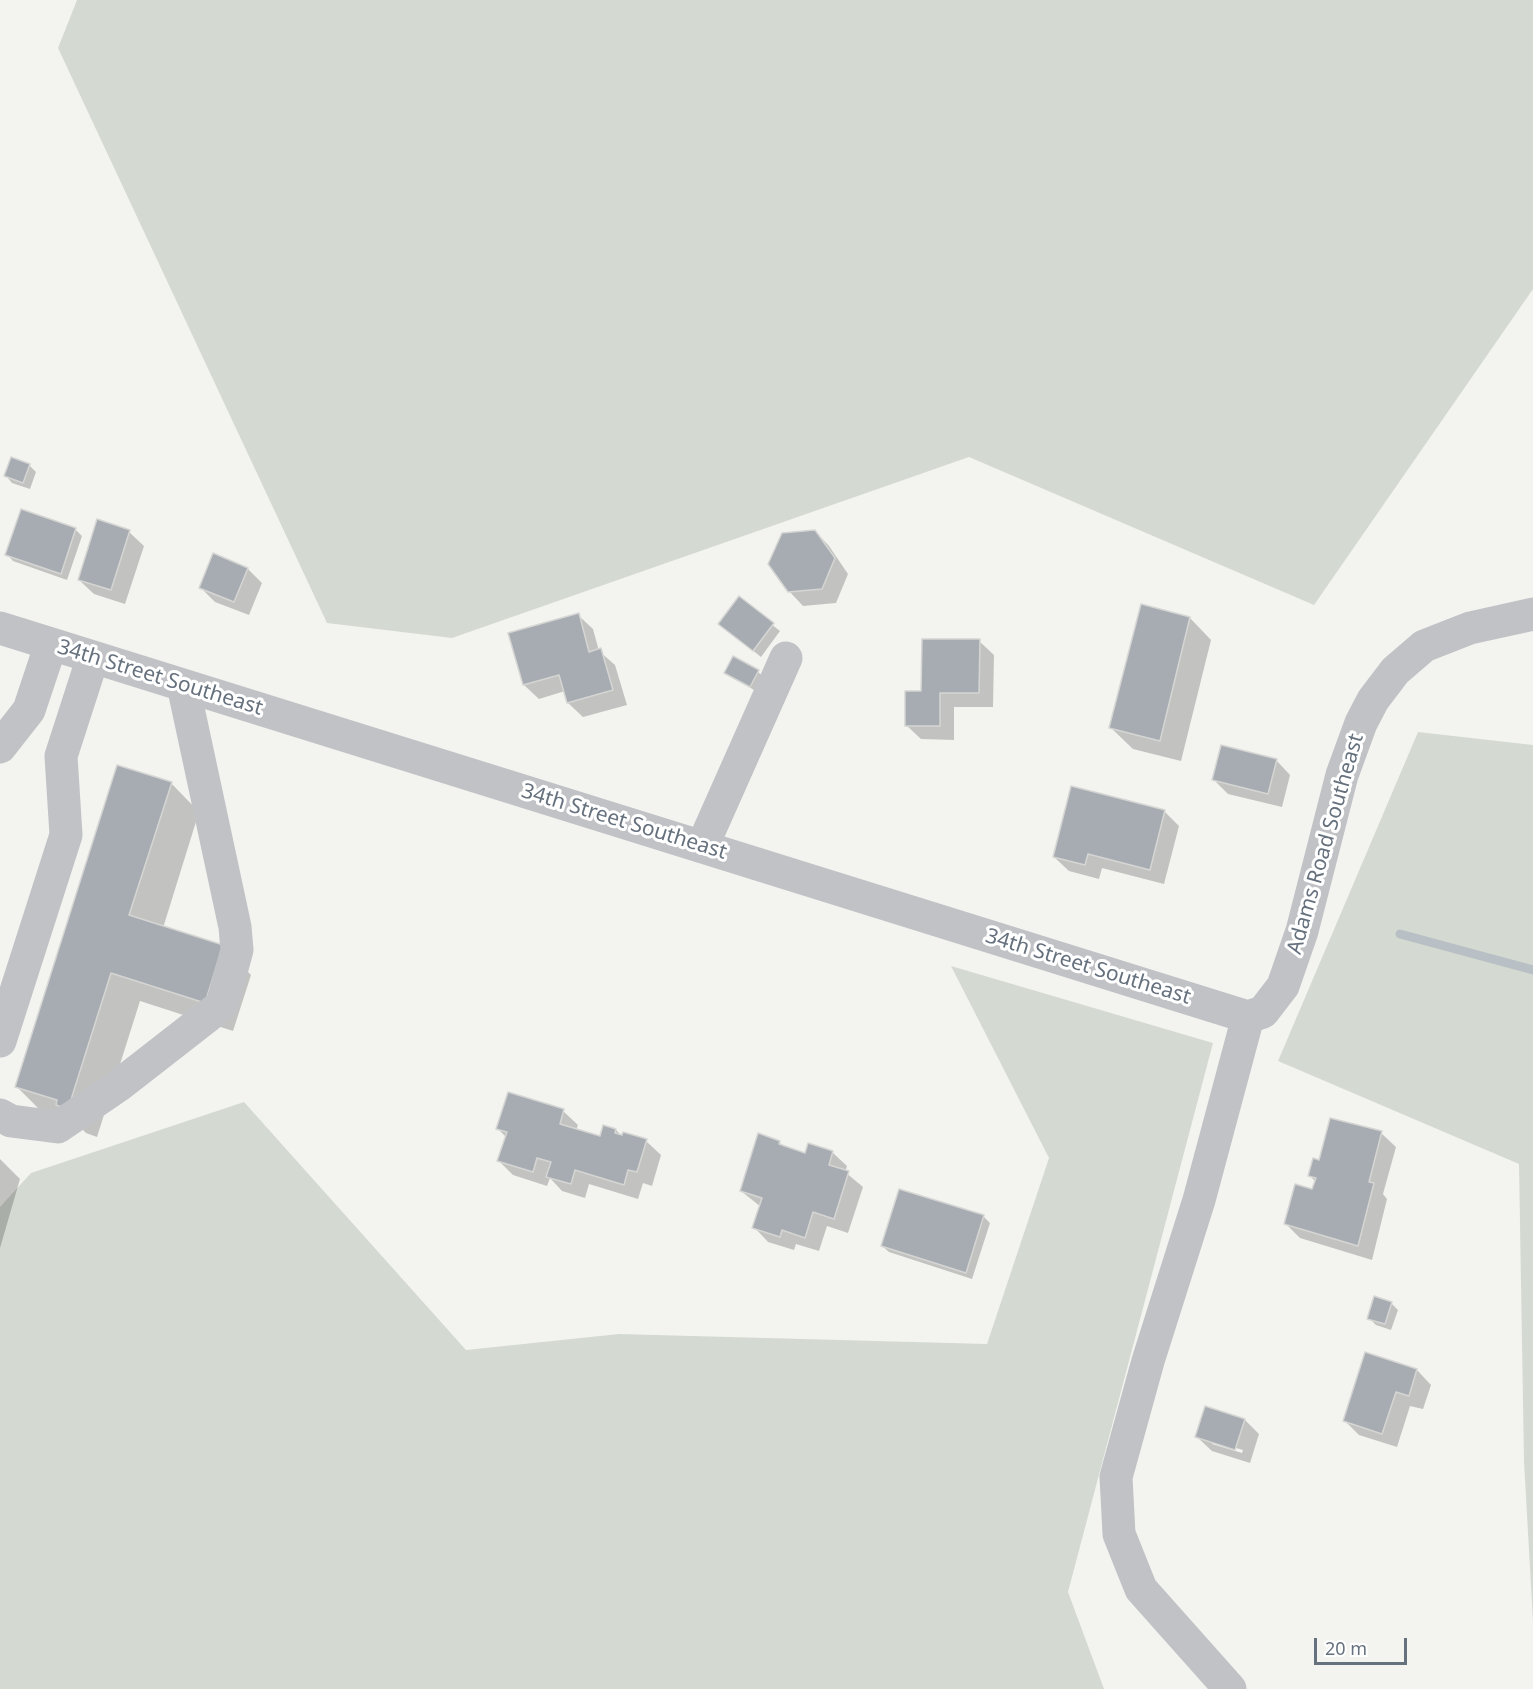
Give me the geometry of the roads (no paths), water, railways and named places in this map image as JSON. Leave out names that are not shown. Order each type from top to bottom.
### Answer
[{"type":"street","name":"Adams Road Southeast","points":[[1248,1017],[1263,1012],[1283,986],[1302,931],[1342,775],[1361,723],[1373,700],[1395,671],[1424,646],[1470,628],[1533,614]]},
{"type":"street","name":"34th Street Southeast","points":[[0,628],[1248,1017]]},
{"type":"street","points":[[0,747],[29,710],[51,644]]},
{"type":"street","points":[[0,1041],[66,835],[61,756],[93,657]]},
{"type":"street","points":[[702,847],[786,658]]},
{"type":"street","points":[[0,1115],[10,1121],[58,1127],[118,1086],[222,1005],[237,950],[235,927],[183,685]]},
{"type":"street","points":[[1230,1689],[1141,1589],[1119,1534],[1116,1477],[1148,1361],[1199,1200],[1248,1017]]},
{"type":"waterway","points":[[1400,934],[1533,970]]}]
